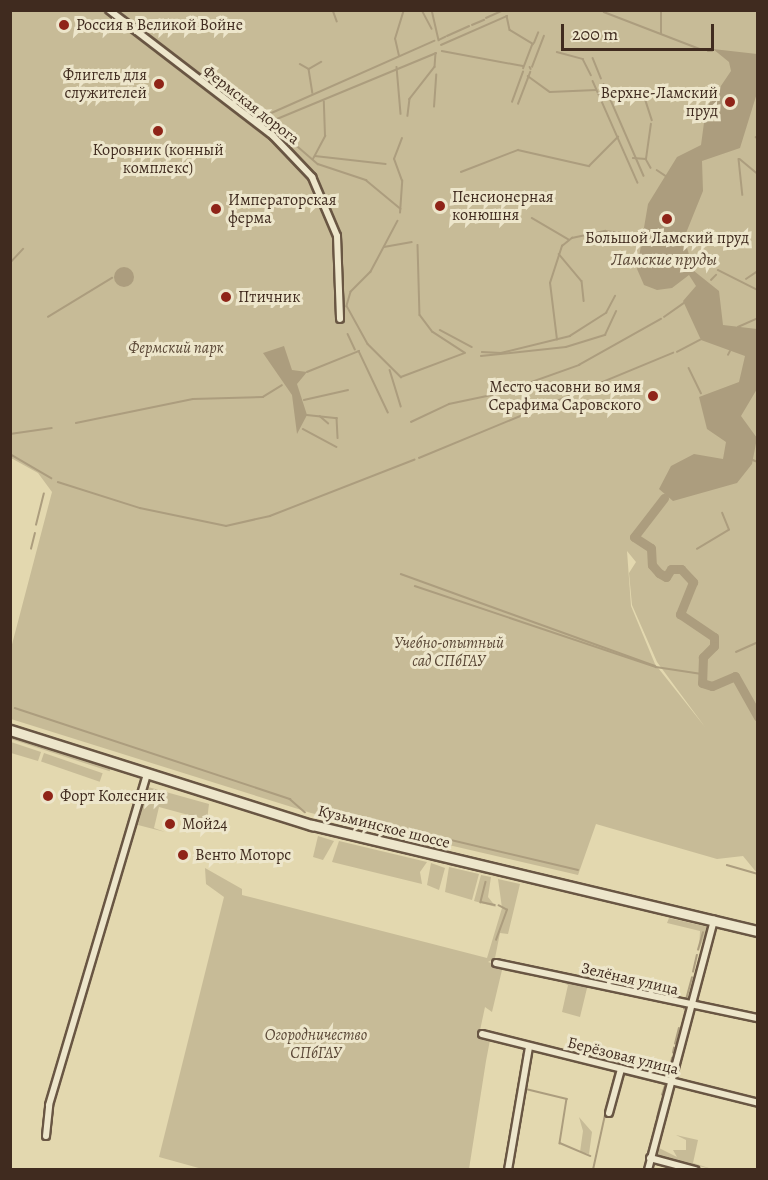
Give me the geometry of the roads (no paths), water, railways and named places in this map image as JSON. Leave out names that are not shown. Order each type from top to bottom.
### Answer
[{"type":"main road","name":"Кузьминское шоссе","points":[[10,730],[339,832],[758,931]]},
{"type":"street","name":"Фермская дорога","points":[[110,10],[273,136],[312,177],[337,236],[340,319]]},
{"type":"street","points":[[46,1136],[49,1105],[147,774]]},
{"type":"street","points":[[648,1170],[688,1005],[714,920]]},
{"type":"street","name":"Зелёная улица","points":[[496,963],[758,1018]]},
{"type":"street","name":"Берёзовая улица","points":[[482,1034],[758,1103]]},
{"type":"street","points":[[508,1170],[529,1047]]},
{"type":"street","points":[[609,1113],[621,1069]]},
{"type":"street","points":[[650,1158],[695,1170]]},
{"type":"water","name":"Ламские пруды","points":[[713,49],[757,54],[757,93],[740,148],[702,161],[703,191],[684,238],[694,271],[719,291],[723,325],[757,329],[757,389],[741,416],[757,438],[752,464],[737,483],[673,501],[659,489],[671,466],[694,454],[723,459],[726,442],[707,429],[699,397],[739,382],[745,356],[701,340],[683,301],[696,286],[689,275],[672,288],[657,290],[644,285],[637,269],[648,204],[677,157],[701,145],[706,108],[731,71],[729,62]]},
{"type":"water","points":[[120,267],[128,267],[134,273],[134,281],[128,287],[120,287],[114,281],[114,273]]},
{"type":"water","points":[[284,346],[292,370],[307,372],[297,384],[307,415],[297,434],[292,395],[263,353]]},
{"type":"waterway","points":[[333,10],[337,21]]},
{"type":"waterway","points":[[399,56],[395,39],[404,10]]},
{"type":"waterway","points":[[422,10],[432,29]]},
{"type":"waterway","points":[[432,10],[439,40],[445,37]]},
{"type":"waterway","points":[[486,18],[504,10]]},
{"type":"waterway","points":[[661,10],[661,34]]},
{"type":"waterway","points":[[604,12],[700,49]]},
{"type":"waterway","points":[[441,45],[507,16],[510,30],[533,44],[524,68]]},
{"type":"waterway","points":[[472,25],[484,20]]},
{"type":"waterway","points":[[447,36],[469,26]]},
{"type":"waterway","points":[[534,43],[538,33]]},
{"type":"waterway","points":[[532,67],[544,36]]},
{"type":"waterway","points":[[267,115],[434,41]]},
{"type":"waterway","points":[[442,51],[523,66]]},
{"type":"waterway","points":[[557,52],[583,59],[591,75]]},
{"type":"waterway","points":[[277,119],[436,53],[435,67],[410,99],[408,116]]},
{"type":"waterway","points":[[593,58],[601,78]]},
{"type":"waterway","points":[[309,69],[321,62]]},
{"type":"waterway","points":[[300,64],[309,69],[313,93]]},
{"type":"waterway","points":[[397,67],[401,114]]},
{"type":"waterway","points":[[512,102],[523,72]]},
{"type":"waterway","points":[[518,104],[530,72]]},
{"type":"waterway","points":[[434,107],[436,75]]},
{"type":"waterway","points":[[528,76],[550,92],[596,90]]},
{"type":"waterway","points":[[593,81],[638,183]]},
{"type":"waterway","points":[[604,84],[644,176]]},
{"type":"waterway","points":[[646,101],[652,120]]},
{"type":"waterway","points":[[313,159],[325,136],[324,102]]},
{"type":"waterway","points":[[646,159],[651,124]]},
{"type":"waterway","points":[[461,172],[518,150],[589,166],[618,137]]},
{"type":"waterway","points":[[400,213],[402,181],[394,159],[402,138]]},
{"type":"waterway","points":[[296,145],[318,164],[366,180],[401,209]]},
{"type":"waterway","points":[[315,156],[386,164]]},
{"type":"waterway","points":[[633,158],[646,159],[651,168]]},
{"type":"waterway","points":[[739,159],[743,195]]},
{"type":"waterway","points":[[740,159],[758,174]]},
{"type":"waterway","points":[[657,170],[666,176]]},
{"type":"waterway","points":[[532,218],[568,239]]},
{"type":"waterway","points":[[398,221],[371,272],[351,292],[347,306],[368,344],[401,377],[465,353]]},
{"type":"waterway","points":[[557,340],[550,283],[562,246],[572,238],[605,231],[630,234]]},
{"type":"waterway","points":[[635,236],[644,239]]},
{"type":"waterway","points":[[384,247],[412,242]]},
{"type":"waterway","points":[[418,245],[420,315],[433,332],[465,353]]},
{"type":"waterway","points":[[10,263],[23,249]]},
{"type":"waterway","points":[[559,254],[582,281],[584,301]]},
{"type":"waterway","points":[[718,270],[758,290]]},
{"type":"waterway","points":[[746,279],[758,271]]},
{"type":"waterway","points":[[711,280],[716,275]]},
{"type":"waterway","points":[[48,317],[112,278]]},
{"type":"waterway","points":[[482,352],[501,353],[570,336],[606,313],[615,296]]},
{"type":"waterway","points":[[664,317],[684,303]]},
{"type":"waterway","points":[[481,356],[566,347],[605,335],[616,311]]},
{"type":"waterway","points":[[738,327],[758,318]]},
{"type":"waterway","points":[[411,422],[449,404],[501,393],[579,365],[661,319]]},
{"type":"waterway","points":[[440,330],[472,347]]},
{"type":"waterway","points":[[348,334],[355,349]]},
{"type":"waterway","points":[[677,352],[700,340]]},
{"type":"waterway","points":[[307,372],[359,351],[388,412]]},
{"type":"waterway","points":[[728,355],[730,351]]},
{"type":"waterway","points":[[419,458],[673,353]]},
{"type":"waterway","points":[[689,368],[701,393]]},
{"type":"waterway","points":[[390,370],[401,406]]},
{"type":"waterway","points":[[76,423],[193,399],[263,397],[282,385]]},
{"type":"waterway","points":[[304,400],[348,390]]},
{"type":"waterway","points":[[307,415],[337,418],[338,438]]},
{"type":"waterway","points":[[320,416],[328,423]]},
{"type":"waterway","points":[[10,434],[52,428]]},
{"type":"waterway","points":[[303,429],[337,447]]},
{"type":"waterway","points":[[10,454],[51,478]]},
{"type":"waterway","points":[[58,482],[140,508],[226,526],[270,516],[414,460]]},
{"type":"waterway","points":[[753,460],[758,462]]},
{"type":"waterway","points":[[36,525],[44,494]]},
{"type":"waterway","points":[[664,498],[634,537],[651,548],[652,565],[659,573],[666,577],[671,569],[681,569],[693,582],[680,614],[714,637],[714,646],[703,657],[702,683],[712,686],[735,676],[758,717]]},
{"type":"waterway","points":[[697,549],[729,530],[722,513]]},
{"type":"waterway","points":[[31,549],[35,533]]},
{"type":"waterway","points":[[401,574],[655,666]]},
{"type":"waterway","points":[[415,586],[656,667],[701,674]]},
{"type":"waterway","points":[[736,652],[758,642]]},
{"type":"waterway","points":[[15,708],[290,799],[305,812]]},
{"type":"waterway","points":[[160,783],[213,800]]},
{"type":"waterway","points":[[220,802],[298,826]]},
{"type":"waterway","points":[[320,809],[578,870]]},
{"type":"waterway","points":[[303,828],[307,829]]},
{"type":"waterway","points":[[313,831],[333,836]]},
{"type":"waterway","points":[[341,838],[355,841]]},
{"type":"waterway","points":[[358,842],[380,847]]},
{"type":"waterway","points":[[383,848],[387,849]]},
{"type":"waterway","points":[[397,851],[402,852]]},
{"type":"waterway","points":[[405,853],[427,858]]},
{"type":"waterway","points":[[433,860],[445,863]]},
{"type":"waterway","points":[[449,864],[479,871]]},
{"type":"waterway","points":[[727,865],[758,874]]},
{"type":"waterway","points":[[483,872],[493,874]]},
{"type":"waterway","points":[[496,875],[526,881]]},
{"type":"waterway","points":[[486,882],[481,902],[495,905]]},
{"type":"waterway","points":[[530,882],[549,887]]},
{"type":"waterway","points":[[567,891],[579,894]]},
{"type":"waterway","points":[[584,895],[594,897]]},
{"type":"waterway","points":[[600,899],[630,906]]},
{"type":"waterway","points":[[496,940],[507,910],[499,906]]},
{"type":"waterway","points":[[635,907],[665,914]]},
{"type":"waterway","points":[[669,915],[709,925]]},
{"type":"waterway","points":[[717,927],[731,929]]},
{"type":"waterway","points":[[698,950],[703,933]]},
{"type":"waterway","points":[[693,972],[697,955]]},
{"type":"waterway","points":[[686,1000],[692,978]]},
{"type":"waterway","points":[[675,1044],[679,1028]]},
{"type":"waterway","points":[[673,1053],[674,1048]]},
{"type":"waterway","points":[[670,1067],[672,1058]]},
{"type":"waterway","points":[[603,1068],[614,1071]]},
{"type":"waterway","points":[[608,1103],[616,1071]]},
{"type":"waterway","points":[[667,1075],[668,1071]]},
{"type":"waterway","points":[[624,1074],[665,1084]]},
{"type":"waterway","points":[[662,1095],[665,1086]]},
{"type":"waterway","points":[[526,1089],[567,1099],[560,1143],[590,1156]]},
{"type":"waterway","points":[[657,1118],[661,1102]]},
{"type":"waterway","points":[[593,1170],[605,1115]]},
{"type":"waterway","points":[[654,1131],[656,1122]]},
{"type":"waterway","points":[[648,1153],[653,1135]]},
{"type":"waterway","points":[[645,1170],[647,1159]]},
{"type":"place","name":"Россия в Великой Войне","points":[[64,25]]},
{"type":"place","name":"Флигель для служителей","points":[[159,84]]},
{"type":"place","name":"Верхне-Ламский пруд","points":[[730,102]]},
{"type":"place","name":"Коровник (конный комплекс)","points":[[158,131]]},
{"type":"place","name":"Пенсионерная конюшня","points":[[440,206]]},
{"type":"place","name":"Императорская ферма","points":[[216,209]]},
{"type":"place","name":"Большой Ламский пруд","points":[[667,219]]},
{"type":"place","name":"Птичник","points":[[226,297]]},
{"type":"place","name":"Место часовни во имя Серафима Саровского","points":[[653,396]]},
{"type":"place","name":"Форт Колесник","points":[[48,796]]},
{"type":"place","name":"Мой24","points":[[170,824]]},
{"type":"place","name":"Венто Моторс","points":[[183,855]]},
{"type":"park label","name":"Фермский парк","points":[[176,348]]},
{"type":"park label","name":"Учебно-опытный сад СПбГАУ","points":[[449,652]]},
{"type":"park label","name":"Огородничество СПбГАУ","points":[[316,1044]]}]
